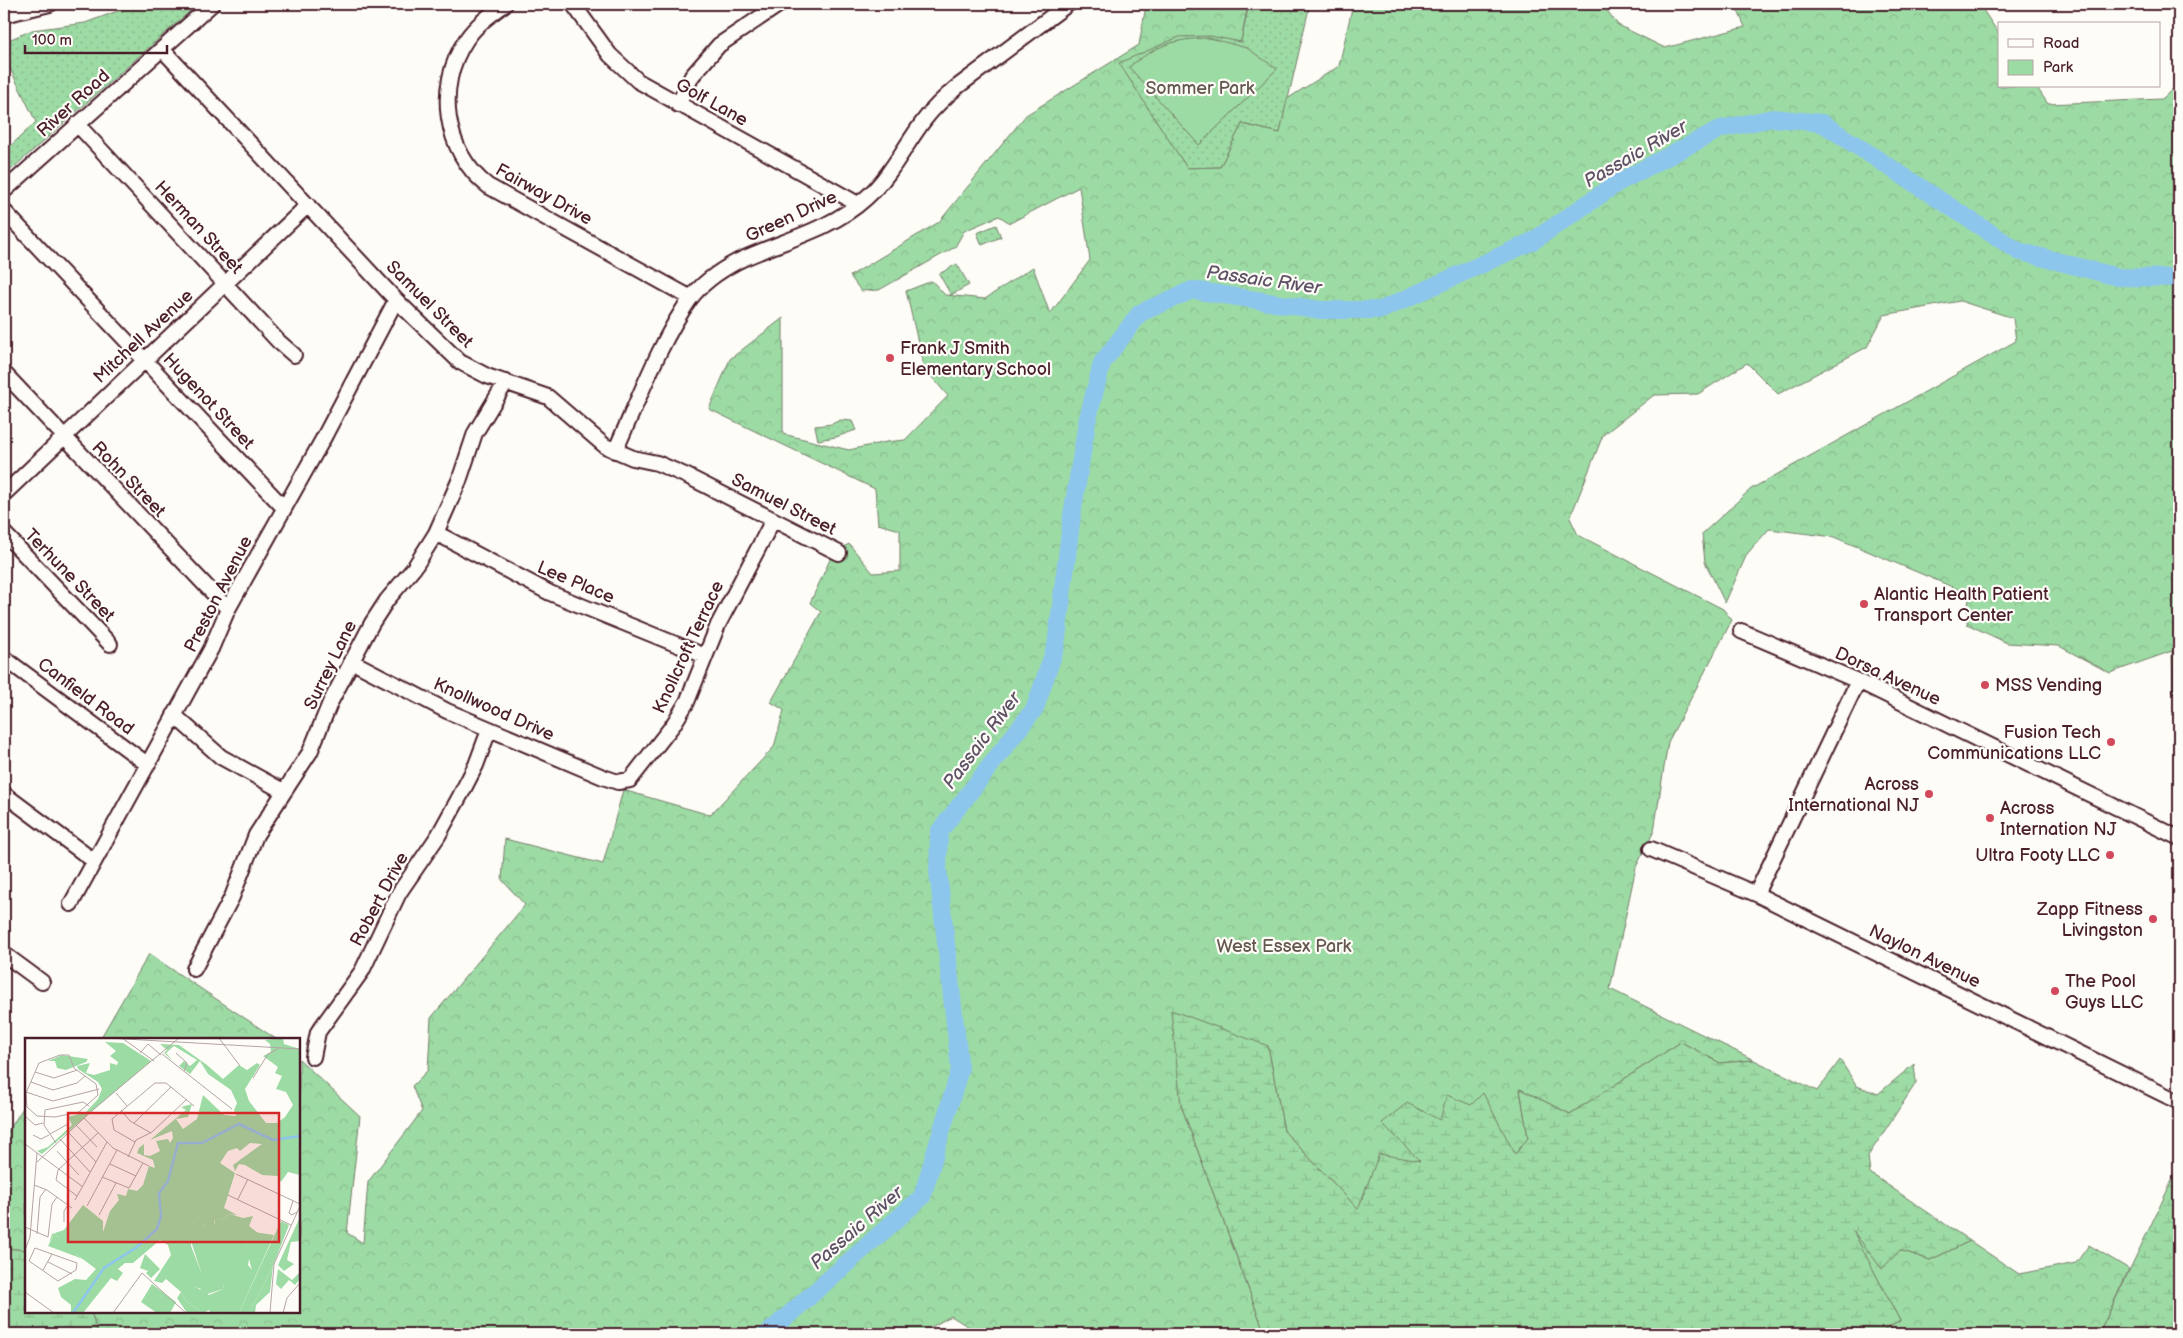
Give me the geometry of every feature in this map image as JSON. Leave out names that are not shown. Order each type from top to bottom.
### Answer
[{"type":"street","points":[[4,15],[50,4]]},
{"type":"street","name":"River Road","points":[[4,191],[212,4]]},
{"type":"street","name":"Fairway Drive","points":[[505,4],[474,29],[459,51],[452,66],[448,81],[448,107],[451,128],[461,157],[477,178],[488,186],[691,298]]},
{"type":"street","name":"Golf Lane","points":[[573,4],[610,55],[638,81],[858,204]]},
{"type":"street","points":[[678,105],[692,76],[719,45],[780,4]]},
{"type":"street","name":"Green Drive","points":[[615,452],[662,349],[691,298],[720,271],[738,261],[808,233],[840,217],[858,204],[884,178],[925,119],[941,101],[1068,4]]},
{"type":"street","name":"Samuel Street","points":[[162,49],[396,300],[460,362],[487,376],[548,397],[563,408],[591,436],[615,452],[657,463],[687,476],[839,553]]},
{"type":"street","name":"Herman Street","points":[[77,124],[294,354]]},
{"type":"street","name":"Mitchell Avenue","points":[[4,494],[308,205]]},
{"type":"street","name":"Hugenot Street","points":[[4,211],[284,508]]},
{"type":"street","name":"Preston Avenue","points":[[71,904],[146,764],[211,649],[228,609],[396,300]]},
{"type":"street","name":"Rohn Street","points":[[4,374],[228,609]]},
{"type":"street","name":"Surrey Lane","points":[[194,969],[232,897],[256,834],[310,752],[330,703],[372,623],[387,600],[409,574],[436,533],[460,481],[475,433],[506,382]]},
{"type":"street","name":"Knollcroft Terrace","points":[[625,782],[630,780],[674,725],[687,702],[732,594],[773,520]]},
{"type":"street","name":"Terhune Street","points":[[4,533],[110,644]]},
{"type":"street","name":"Lee Place","points":[[436,533],[550,593],[705,656]]},
{"type":"street","name":"Dorsa Avenue","points":[[1741,631],[1858,681],[2179,838]]},
{"type":"street","name":"Canfield Road","points":[[4,658],[146,764]]},
{"type":"street","name":"Knollwood Drive","points":[[352,662],[447,711],[489,730],[603,777],[618,782],[625,782]]},
{"type":"street","points":[[1756,894],[1858,681]]},
{"type":"street","points":[[174,715],[221,757],[283,791]]},
{"type":"street","name":"Robert Drive","points":[[313,1057],[318,1032],[362,971],[399,893],[438,836],[460,796],[476,765],[489,730]]},
{"type":"street","points":[[4,794],[94,861]]},
{"type":"street","name":"Naylon Avenue","points":[[1651,849],[1756,894],[2179,1102]]},
{"type":"street","points":[[4,954],[42,982]]},
{"type":"green space","points":[[137,4],[198,4],[4,176],[4,152],[36,122],[4,56],[4,42],[32,30],[85,23]]},
{"type":"green space","name":"West Essex Park","points":[[1153,4],[1248,4],[1241,42],[1210,36],[1179,37],[1119,63],[1187,168],[1220,167],[1242,124],[1280,133],[1287,99],[1339,66],[1353,4],[1602,4],[1618,25],[1665,48],[1745,27],[1735,4],[1979,4],[1998,32],[1998,88],[2037,88],[2048,104],[2162,99],[2179,83],[2179,697],[2173,693],[2172,651],[2110,673],[2059,646],[2007,643],[1967,624],[1969,594],[1834,537],[1769,529],[1747,554],[1725,603],[1705,562],[1702,534],[1751,489],[2016,341],[2013,318],[1960,301],[1884,315],[1867,347],[1778,394],[1747,363],[1698,394],[1654,395],[1603,435],[1570,518],[1578,535],[1723,609],[1732,620],[1668,742],[1654,831],[1636,867],[1610,989],[1754,1060],[1720,1063],[1681,1042],[1570,1114],[1520,1089],[1528,1138],[1515,1155],[1471,1105],[1441,1120],[1421,1161],[1358,1209],[1284,1131],[1268,1046],[1181,1105],[1265,1334],[980,1334],[951,1316],[919,1334],[98,1334],[91,1313],[300,1313],[300,1060],[360,1116],[347,1233],[363,1243],[368,1182],[422,1111],[412,1086],[428,1070],[431,1018],[525,905],[502,880],[505,839],[603,864],[623,790],[710,815],[774,747],[784,710],[771,702],[821,612],[810,603],[833,553],[849,544],[873,573],[900,571],[900,530],[878,524],[875,489],[709,409],[730,359],[783,318],[783,434],[849,450],[905,440],[948,396],[924,368],[906,291],[932,281],[945,295],[985,299],[1033,267],[1050,314],[1090,260],[1079,187],[1010,223],[999,216],[964,231],[955,247],[879,290],[861,291],[850,276],[939,222],[1026,115],[1139,45],[1145,11]]},
{"type":"green space","name":"Sommer Park","points":[[1249,4],[1310,4],[1280,133],[1242,124],[1220,167],[1187,168],[1118,63],[1185,31],[1242,37]]},
{"type":"green space","points":[[1209,38],[1247,48],[1277,69],[1199,145],[1129,67],[1157,48],[1186,40]]},
{"type":"green space","points":[[996,225],[1001,237],[982,245],[977,233]]},
{"type":"green space","points":[[957,264],[969,285],[951,295],[939,274]]},
{"type":"green space","points":[[840,420],[852,421],[856,430],[836,437],[818,440],[815,426],[832,424]]},
{"type":"green space","points":[[149,954],[275,1038],[101,1038]]},
{"type":"green space","points":[[1171,1010],[1268,1046],[1284,1131],[1358,1209],[1379,1154],[1420,1161],[1382,1123],[1407,1103],[1440,1120],[1447,1095],[1471,1105],[1483,1093],[1515,1154],[1528,1138],[1520,1089],[1570,1114],[1681,1042],[1720,1063],[1754,1060],[1817,1091],[1840,1060],[1857,1086],[1878,1094],[1914,1064],[1916,1083],[1868,1156],[1870,1173],[1970,1241],[1930,1260],[1900,1250],[1882,1269],[1853,1231],[1900,1321],[1878,1334],[1265,1334],[1181,1105]]},
{"type":"green space","points":[[25,1105],[25,1250],[4,1248],[4,1138]]},
{"type":"green space","points":[[2179,1166],[2179,1334],[2099,1334]]},
{"type":"green space","points":[[1851,1228],[1900,1250],[1930,1260],[1970,1241],[2019,1274],[2076,1263],[2089,1245],[2129,1269],[2099,1334],[1878,1334],[1900,1321]]},
{"type":"green space","points":[[4,1248],[25,1250],[25,1313],[91,1313],[98,1334],[4,1334]]},
{"type":"waterway","name":"Passaic River","points":[[767,1334],[922,1197],[960,1069],[938,871],[939,832],[1035,708],[1056,646],[1072,515],[1087,422],[1102,363],[1140,313],[1192,290],[1320,310],[1381,310],[1533,241],[1619,182],[1720,129],[1773,118],[1822,123],[2018,251],[2118,277],[2179,278]]},
{"type":"place","name":"Frank J Smith Elementary School","points":[[890,358]]},
{"type":"place","name":"Alantic Health Patient Transport Center","points":[[1864,604]]},
{"type":"place","name":"MSS Vending","points":[[1985,685]]},
{"type":"place","name":"Fusion Tech Communications LLC","points":[[2111,742]]},
{"type":"place","name":"Across International NJ","points":[[1929,794]]},
{"type":"place","name":"Across Internation NJ","points":[[1990,818]]},
{"type":"place","name":"Ultra Footy LLC","points":[[2110,855]]},
{"type":"place","name":"Zapp Fitness Livingston","points":[[2153,919]]},
{"type":"place","name":"The Pool Guys LLC","points":[[2055,991]]}]
